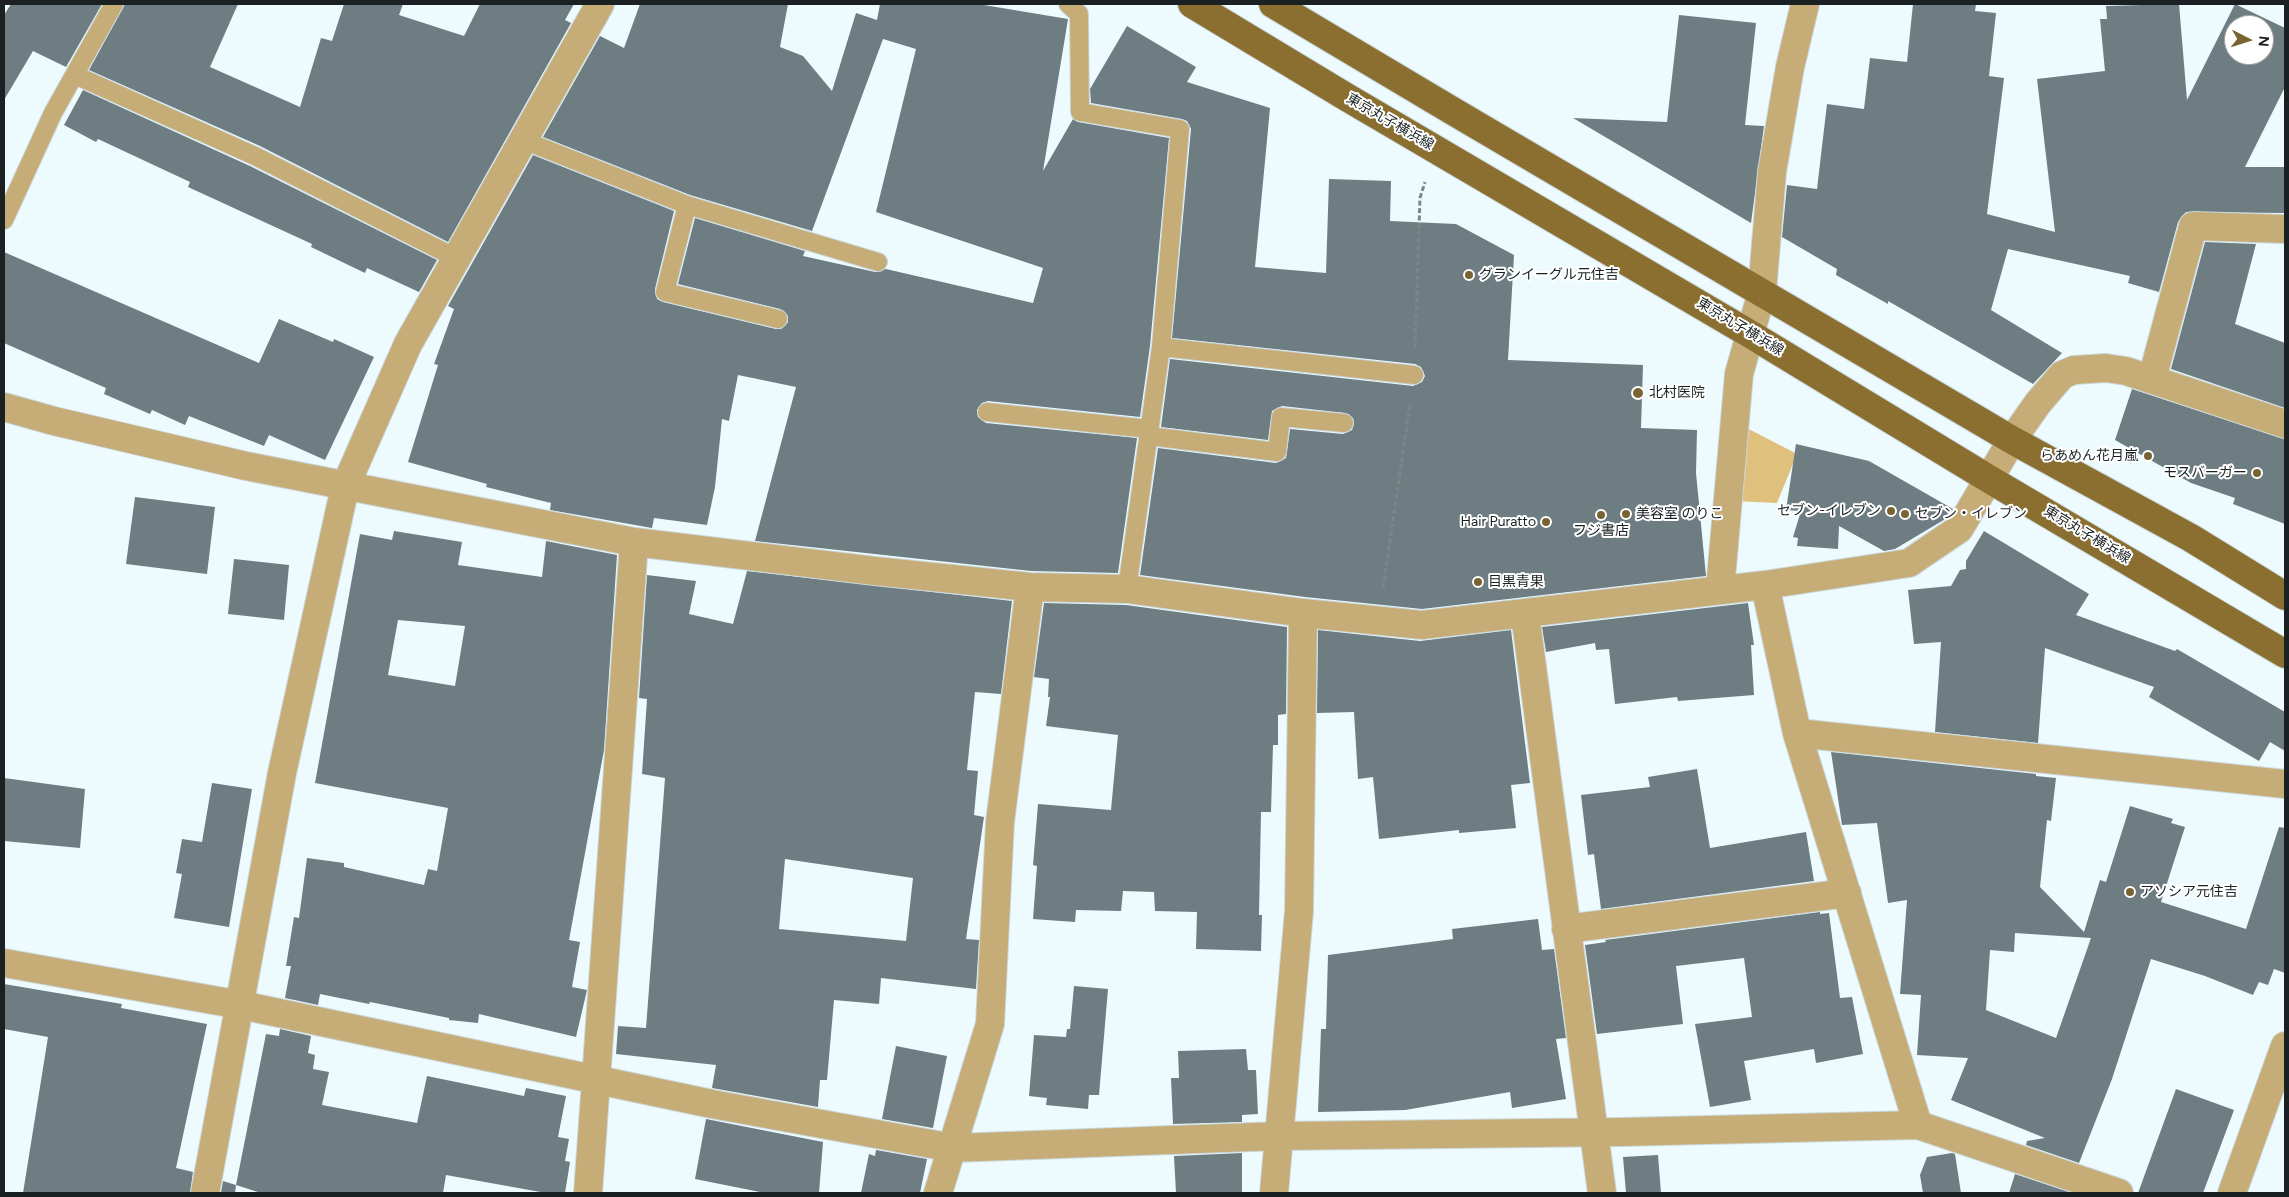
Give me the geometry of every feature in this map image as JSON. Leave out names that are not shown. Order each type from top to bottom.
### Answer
[{"type":"main road","name":"東京丸子横浜線","points":[[1192,4],[1750,334],[1989,479],[2285,654]]},
{"type":"main road","points":[[1274,4],[2012,440],[2191,538],[2285,596]]},
{"type":"street","points":[[205,1193],[241,1005],[282,773],[345,487],[408,344],[600,4]]},
{"type":"street","points":[[1720,590],[1739,374],[1762,292],[1772,172],[1790,67],[1805,4]]},
{"type":"street","points":[[2152,379],[2193,226],[2285,229]]},
{"type":"street","points":[[4,407],[227,462],[345,487],[634,542],[874,571],[1030,587],[1127,589],[1303,613],[1422,625],[1765,586],[1909,563],[1959,529],[2012,440],[2038,403],[2062,375],[2074,370],[2106,368],[2152,379],[2285,424]]},
{"type":"street","points":[[588,1193],[634,542]]},
{"type":"street","points":[[1765,586],[1798,732],[1918,1125]]},
{"type":"street","points":[[938,1193],[990,1024],[1000,822],[1030,587]]},
{"type":"street","points":[[1274,1193],[1299,911],[1303,613]]},
{"type":"street","points":[[1525,614],[1602,1193]]},
{"type":"street","points":[[1798,732],[2285,784]]},
{"type":"street","points":[[1566,929],[1847,893]]},
{"type":"street","points":[[4,963],[241,1005],[596,1078],[712,1104],[953,1148],[1280,1136],[1595,1133],[1918,1125],[2119,1193]]},
{"type":"street","points":[[2232,1193],[2285,1046]]},
{"type":"lane","points":[[4,220],[53,114],[114,4]]},
{"type":"lane","points":[[1068,4],[1079,14],[1080,112],[1180,129],[1161,347],[1127,589]]},
{"type":"lane","points":[[75,76],[255,156],[456,258]]},
{"type":"lane","points":[[523,140],[687,205],[878,262]]},
{"type":"lane","points":[[687,205],[665,292],[778,318]]},
{"type":"lane","points":[[1161,347],[1414,375]]},
{"type":"lane","points":[[987,412],[1277,452],[1281,417],[1344,423]]},
{"type":"shaded area","points":[[1743,426],[1797,454],[1777,503],[1734,501]]},
{"type":"building","points":[[11,4],[102,4],[66,67],[33,51],[4,100],[4,15]]},
{"type":"building","points":[[125,4],[238,4],[210,67],[300,107],[321,38],[332,41],[344,4],[403,4],[399,15],[464,36],[480,4],[574,4],[565,20],[571,23],[448,242],[260,146],[89,70]]},
{"type":"building","points":[[640,4],[788,4],[780,47],[803,56],[832,91],[856,13],[877,20],[880,4],[978,4],[1068,19],[1043,171],[1073,119],[1078,122],[1169,138],[1150,346],[1140,417],[988,401],[982,403],[977,410],[978,417],[986,423],[1137,438],[1118,573],[1031,571],[755,541],[796,387],[738,375],[729,421],[722,419],[715,487],[707,525],[654,518],[652,528],[550,510],[551,503],[486,487],[487,484],[408,462],[438,365],[434,364],[454,309],[448,306],[533,155],[674,211],[655,289],[657,299],[663,302],[776,329],[781,329],[788,322],[788,316],[780,309],[678,284],[695,218],[805,251],[803,256],[875,272],[886,269],[1033,303],[1043,268],[876,212],[916,49],[883,39],[812,231],[690,195],[543,137],[600,36],[624,48]]},
{"type":"building","points":[[1913,4],[1976,4],[1975,11],[1996,13],[1989,76],[2004,78],[1987,214],[2055,232],[2037,79],[2105,71],[2100,19],[2107,19],[2106,6],[2179,4],[2187,100],[2224,26],[2224,65],[2274,65],[2274,23],[2285,28],[2285,87],[2245,167],[2285,167],[2285,213],[2186,212],[2178,222],[2159,292],[2128,283],[2130,276],[2008,249],[1991,310],[2062,353],[2033,384],[1888,301],[1888,304],[1836,275],[1837,269],[1782,237],[1787,185],[1817,189],[1827,104],[1864,109],[1870,58],[1907,62]]},
{"type":"building","points":[[2235,4],[2258,15],[2230,15]]},
{"type":"building","points":[[1679,15],[1756,23],[1745,125],[1764,126],[1751,223],[1573,118],[1667,122]]},
{"type":"building","points":[[1127,26],[1196,67],[1187,82],[1270,108],[1255,267],[1326,273],[1329,179],[1391,181],[1390,221],[1456,224],[1514,255],[1508,360],[1643,365],[1641,428],[1697,430],[1696,473],[1706,576],[1422,609],[1305,597],[1140,575],[1158,448],[1276,463],[1286,458],[1290,429],[1343,434],[1352,430],[1354,424],[1353,418],[1345,413],[1282,406],[1272,411],[1268,440],[1161,427],[1170,359],[1413,386],[1422,382],[1425,376],[1421,367],[1415,364],[1172,338],[1191,129],[1187,121],[1182,119],[1091,103],[1090,89]]},
{"type":"building","points":[[83,90],[250,166],[437,260],[419,292],[367,268],[365,273],[311,247],[312,244],[188,187],[190,182],[98,139],[96,142],[64,125]]},
{"type":"building","points":[[2205,242],[2256,244],[2235,324],[2285,343],[2285,408],[2171,369]]},
{"type":"building","points":[[4,252],[259,363],[279,319],[333,342],[334,339],[374,357],[325,460],[269,435],[264,446],[189,416],[185,425],[152,410],[150,414],[104,394],[106,388],[4,343]]},
{"type":"building","points":[[2132,389],[2285,439],[2285,524],[2233,504],[2235,498],[2191,483],[2115,440]]},
{"type":"building","points":[[1796,444],[1869,461],[1953,509],[1947,518],[1895,549],[1884,551],[1839,526],[1838,549],[1797,546],[1798,538],[1793,537],[1801,511],[1786,510]]},
{"type":"building","points":[[135,497],[215,507],[207,574],[126,564]]},
{"type":"building","points":[[394,531],[462,542],[458,565],[542,577],[546,541],[617,555],[604,750],[569,940],[580,942],[572,987],[587,990],[576,1037],[479,1014],[478,1023],[449,1020],[449,1018],[370,1002],[369,1004],[320,994],[318,1005],[285,998],[291,966],[286,966],[294,917],[299,918],[307,858],[344,863],[344,867],[424,885],[428,869],[437,871],[448,808],[315,783],[360,534],[392,540]],"holes":[[[398,620],[465,626],[455,686],[388,675]]]},
{"type":"building","points":[[1984,531],[2089,594],[2076,615],[2175,651],[2177,649],[2285,712],[2285,751],[2270,742],[2259,761],[2149,697],[2154,687],[2045,648],[2038,743],[1935,732],[1941,642],[1914,644],[1908,590],[1951,586],[1960,570],[1966,569],[1966,561]]},
{"type":"building","points":[[234,559],[289,565],[284,620],[228,614]]},
{"type":"building","points":[[747,571],[1012,601],[1001,694],[975,692],[967,770],[978,771],[974,815],[984,817],[966,939],[979,940],[976,989],[881,978],[879,1004],[834,1000],[827,1080],[820,1080],[818,1107],[712,1088],[716,1065],[616,1054],[618,1026],[646,1028],[665,778],[642,774],[647,699],[639,698],[647,575],[696,581],[689,614],[733,624]],"holes":[[[785,859],[913,878],[906,941],[779,929]]]},
{"type":"building","points":[[1044,603],[1126,605],[1287,627],[1286,714],[1278,715],[1278,745],[1273,745],[1271,812],[1261,812],[1259,915],[1262,915],[1261,951],[1196,949],[1197,912],[1155,911],[1154,892],[1123,891],[1121,911],[1076,910],[1075,922],[1033,919],[1037,866],[1033,865],[1038,804],[1111,810],[1118,735],[1046,726],[1050,697],[1048,697],[1049,679],[1034,677]]},
{"type":"building","points":[[1748,603],[1754,645],[1751,645],[1754,695],[1678,701],[1677,697],[1615,704],[1609,649],[1596,650],[1595,643],[1546,652],[1542,627]]},
{"type":"building","points":[[1318,630],[1420,641],[1511,630],[1530,783],[1511,785],[1516,828],[1459,833],[1459,830],[1379,839],[1373,777],[1358,779],[1354,712],[1317,713]]},
{"type":"building","points":[[1831,752],[2036,774],[2036,776],[2056,778],[2051,821],[2047,820],[2040,887],[2084,932],[2100,880],[2106,882],[2130,806],[2173,819],[2171,823],[2185,827],[2161,902],[2246,929],[2279,827],[2285,828],[2285,973],[2274,969],[2268,985],[2259,982],[2253,995],[2205,976],[2151,959],[2112,1079],[2079,1163],[2026,1145],[2027,1141],[2045,1138],[1951,1100],[1968,1058],[1917,1055],[1921,995],[1900,994],[1907,900],[1888,903],[1877,823],[1842,825]],"holes":[[[2015,933],[2091,938],[2056,1038],[1986,1010],[1990,950],[2014,952]]]},
{"type":"building","points":[[1697,769],[1710,848],[1806,832],[1814,881],[1601,909],[1594,854],[1588,855],[1581,795],[1650,787],[1648,777]]},
{"type":"building","points":[[4,778],[85,789],[80,848],[4,841]]},
{"type":"building","points":[[212,783],[252,789],[229,927],[174,918],[182,874],[176,873],[182,839],[202,842]]},
{"type":"building","points":[[1820,912],[1820,914],[1829,913],[1840,998],[1852,997],[1863,1054],[1816,1063],[1814,1049],[1744,1061],[1751,1100],[1710,1107],[1695,1024],[1752,1017],[1744,958],[1676,966],[1683,1024],[1597,1034],[1585,945],[1606,942],[1605,940]]},
{"type":"building","points":[[1538,919],[1542,950],[1554,949],[1566,1038],[1556,1039],[1566,1099],[1512,1108],[1510,1092],[1405,1110],[1318,1112],[1321,1029],[1326,1029],[1328,955],[1453,939],[1452,929]]},
{"type":"building","points":[[4,984],[122,1004],[121,1008],[207,1024],[176,1168],[193,1172],[190,1193],[23,1193],[48,1037],[4,1029]]},
{"type":"building","points":[[1074,986],[1108,989],[1099,1095],[1089,1095],[1088,1109],[1046,1105],[1047,1098],[1029,1096],[1034,1035],[1066,1037],[1067,1029],[1070,1029]]},
{"type":"building","points":[[280,1029],[311,1036],[308,1053],[315,1055],[313,1069],[329,1072],[322,1105],[417,1123],[427,1076],[524,1096],[526,1088],[566,1096],[558,1137],[569,1139],[565,1161],[570,1162],[565,1193],[546,1193],[446,1175],[443,1193],[261,1193],[236,1185],[266,1034],[279,1036]]},
{"type":"building","points":[[896,1046],[947,1056],[933,1128],[882,1119]]},
{"type":"building","points":[[1246,1049],[1248,1070],[1256,1070],[1258,1114],[1242,1115],[1242,1122],[1173,1124],[1171,1078],[1179,1078],[1178,1051]]},
{"type":"building","points":[[2176,1089],[2234,1110],[2203,1193],[2138,1193]]},
{"type":"building","points":[[706,1119],[823,1142],[819,1193],[765,1193],[695,1179]]},
{"type":"building","points":[[876,1150],[927,1159],[920,1193],[861,1193],[869,1154],[875,1156]]},
{"type":"building","points":[[1242,1153],[1242,1193],[1176,1193],[1174,1156]]},
{"type":"building","points":[[1955,1154],[1961,1193],[1923,1193],[1920,1175],[1927,1157]]},
{"type":"building","points":[[1658,1155],[1661,1193],[1626,1193],[1623,1157]]},
{"type":"building","points":[[2015,1174],[2069,1192],[2009,1193]]},
{"type":"building","points":[[223,1181],[236,1185],[235,1193],[221,1193]]},
{"type":"place","name":"グランイーグル元住吉","points":[[1469,275]]},
{"type":"place","name":"北村医院","points":[[1638,393]]},
{"type":"place","name":"らあめん花月嵐","points":[[2148,456]]},
{"type":"place","name":"モスバーガー","points":[[2257,473]]},
{"type":"place","name":"セブン-イレブン","points":[[1891,511]]},
{"type":"place","name":"美容室 のりこ","points":[[1626,514]]},
{"type":"place","name":"セブン・イレブン","points":[[1905,514]]},
{"type":"place","name":"フジ書店","points":[[1601,515]]},
{"type":"place","name":"Hair Puratto","points":[[1546,522]]},
{"type":"place","name":"目黒青果","points":[[1478,582]]},
{"type":"place","name":"アソシア元住吉","points":[[2130,892]]}]
